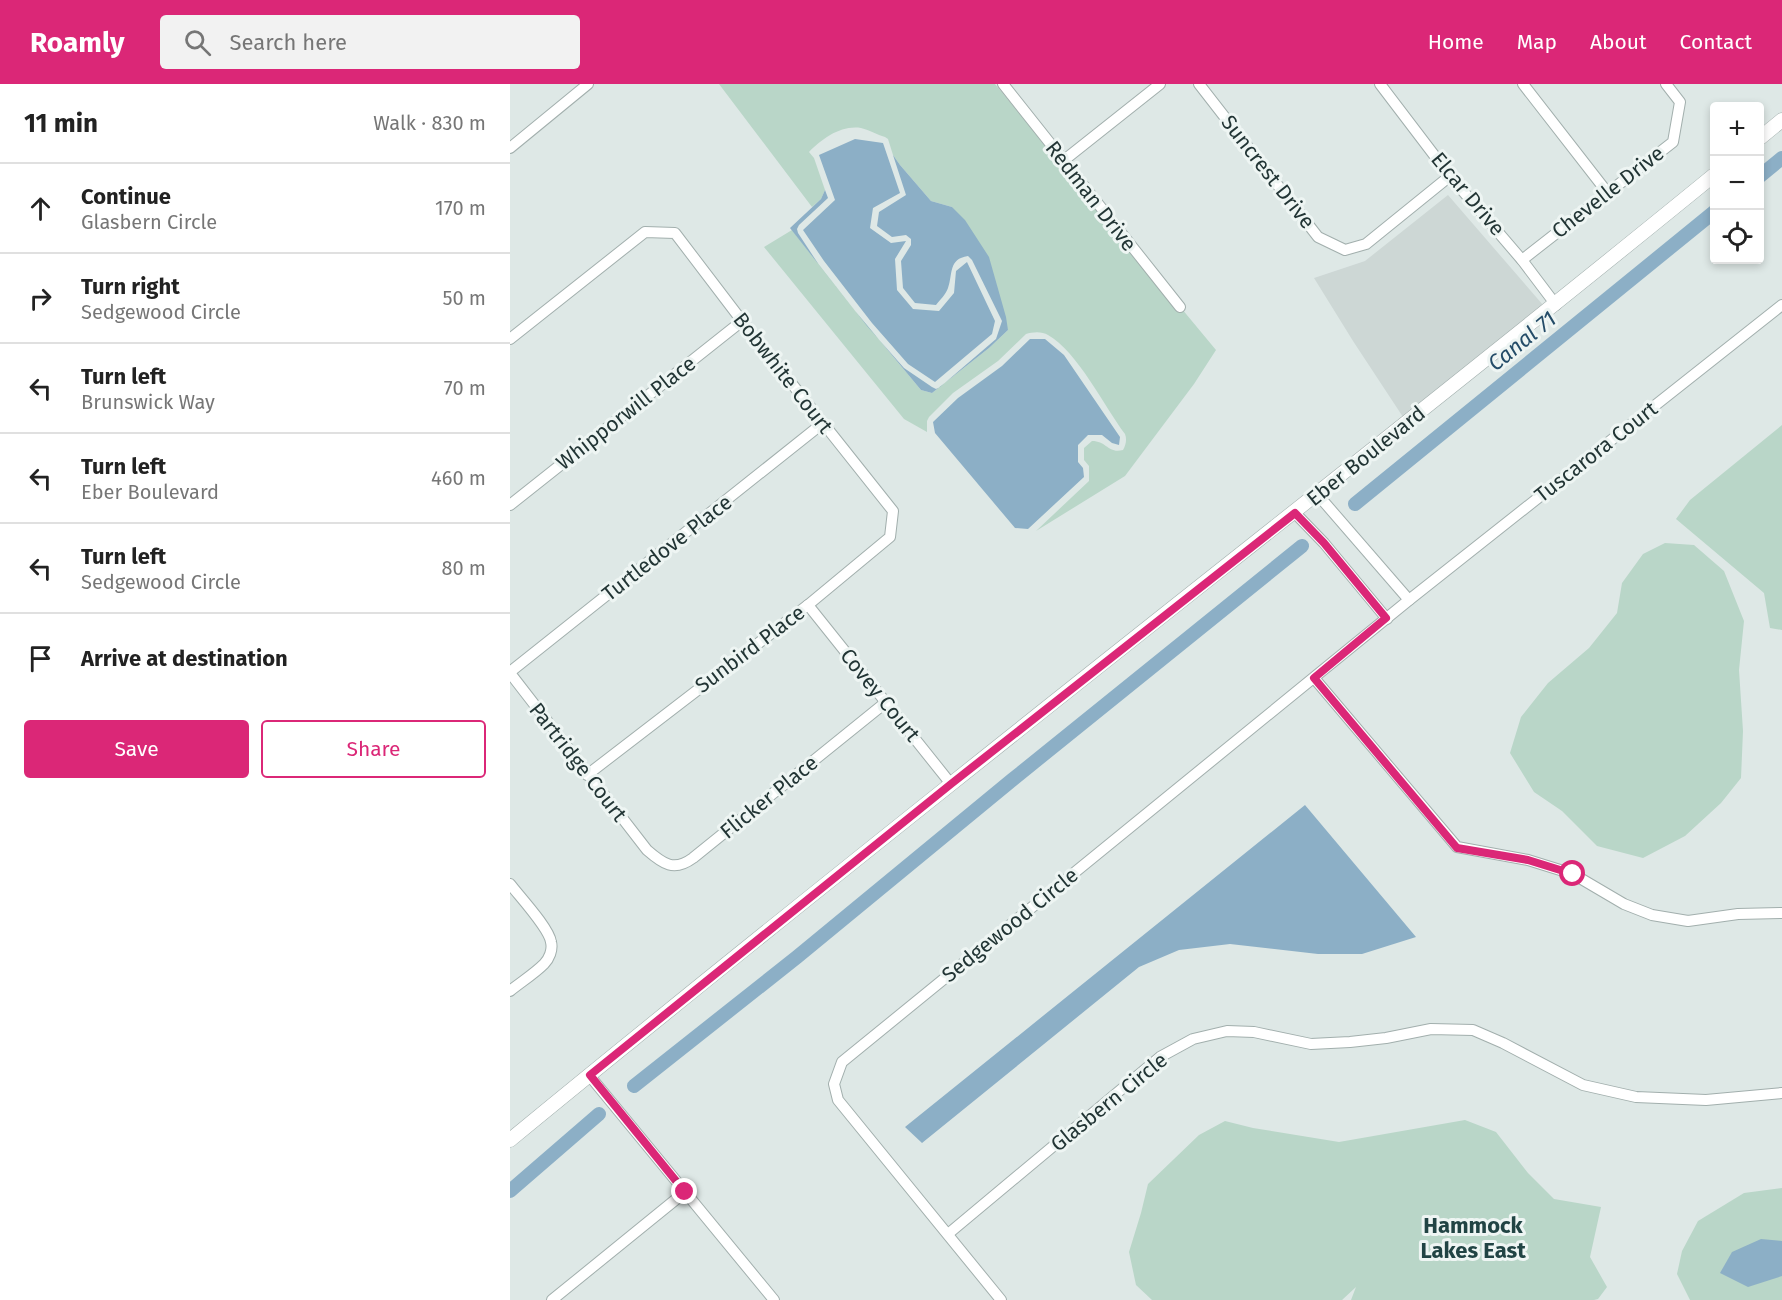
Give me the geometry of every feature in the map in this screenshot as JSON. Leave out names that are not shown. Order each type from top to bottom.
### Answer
[{"type":"street","points":[[510,148],[588,84]]},
{"type":"street","name":"Redman Drive","points":[[1003,84],[1180,307]]},
{"type":"street","points":[[1063,161],[1160,84]]},
{"type":"street","name":"Suncrest Drive","points":[[1199,84],[1318,237],[1345,250],[1366,244],[1450,176]]},
{"type":"street","name":"Elcar Drive","points":[[1380,84],[1450,176],[1522,260],[1556,305]]},
{"type":"street","points":[[1523,84],[1607,192]]},
{"type":"street","name":"Chevelle Drive","points":[[1522,260],[1673,142],[1680,102],[1666,84]]},
{"type":"street","points":[[1764,135],[1782,120]]},
{"type":"street","name":"Eber Boulevard","points":[[510,1140],[951,784],[1556,305],[1710,178]]},
{"type":"street","name":"Bobwhite Court","points":[[510,339],[645,232],[675,233],[893,511]]},
{"type":"street","name":"Tuscarora Court","points":[[1409,600],[1782,305]]},
{"type":"street","name":"Whipporwill Place","points":[[510,505],[742,321]]},
{"type":"street","name":"Turtledove Place","points":[[510,673],[824,423]]},
{"type":"street","points":[[1318,495],[1409,600]]},
{"type":"street","name":"Sunbird Place","points":[[587,775],[808,605],[890,537],[893,511]]},
{"type":"street","points":[[1295,513],[1324,543],[1386,618]]},
{"type":"street","name":"Sedgewood Circle","points":[[1001,1300],[838,1100],[834,1084],[842,1062],[1409,600]]},
{"type":"street","name":"Covey Court","points":[[808,605],[951,784]]},
{"type":"street","name":"Partridge Court","points":[[510,673],[647,850]]},
{"type":"street","points":[[1314,678],[1457,848],[1528,860],[1573,874],[1624,904],[1652,915],[1688,921],[1738,914],[1782,913]]},
{"type":"street","name":"Flicker Place","points":[[647,850],[666,864],[678,866],[685,864],[885,703]]},
{"type":"street","points":[[510,884],[550,935],[552,943],[551,951],[544,964],[510,991]]},
{"type":"street","name":"Glasbern Circle","points":[[948,1234],[1160,1057],[1193,1039],[1227,1031],[1254,1032],[1311,1044],[1386,1038],[1431,1029],[1473,1030],[1503,1043],[1582,1085],[1636,1096],[1706,1100],[1782,1093]]},
{"type":"street","points":[[590,1075],[774,1300]]},
{"type":"street","points":[[552,1300],[685,1192]]},
{"type":"shaded area","points":[[1448,195],[1543,305],[1403,417],[1314,278],[1365,261]]},
{"type":"green space","points":[[719,84],[995,84],[1216,350],[1194,384],[1125,476],[1036,531],[1089,481],[1089,466],[1084,460],[1084,448],[1092,441],[1118,451],[1123,450],[1126,440],[1125,434],[1080,366],[1059,343],[1043,333],[1026,334],[998,361],[953,393],[929,417],[927,432],[904,419],[764,247],[792,230],[921,390],[932,393],[1008,330],[952,207],[931,201],[893,155],[888,139],[861,128],[854,128],[833,134],[809,152],[814,158],[825,190],[821,199],[812,207]]},
{"type":"green space","points":[[1782,425],[1782,630],[1770,628],[1764,593],[1676,519],[1690,500]]},
{"type":"green space","points":[[1665,543],[1694,545],[1724,571],[1744,621],[1739,670],[1743,731],[1741,778],[1721,803],[1685,836],[1643,858],[1597,846],[1562,811],[1534,792],[1510,753],[1521,717],[1548,683],[1589,648],[1617,613],[1622,583],[1643,554]]},
{"type":"green space","points":[[1465,1120],[1496,1132],[1528,1173],[1554,1199],[1601,1207],[1590,1257],[1607,1287],[1598,1299],[1351,1300],[1356,1287],[1342,1300],[1152,1300],[1136,1285],[1129,1252],[1148,1184],[1199,1135],[1225,1121],[1253,1128],[1339,1142]]},
{"type":"green space","points":[[1782,1188],[1782,1300],[1690,1300],[1677,1274],[1682,1251],[1698,1221],[1744,1193]]},
{"type":"water","points":[[855,139],[883,143],[900,193],[873,208],[870,228],[891,243],[906,241],[895,259],[897,290],[913,309],[939,311],[954,293],[956,271],[967,262],[995,321],[992,334],[935,382],[908,364],[872,323],[803,230],[835,200],[819,155]]},
{"type":"water","points":[[893,155],[931,201],[952,207],[965,220],[989,257],[1006,317],[1008,330],[945,383],[996,339],[1002,321],[968,256],[957,260],[954,264],[947,290],[936,305],[915,303],[903,288],[901,261],[911,245],[911,239],[906,235],[892,237],[877,226],[879,212],[906,195]]},
{"type":"water","points":[[825,190],[828,198],[797,229],[819,264],[790,228],[821,199]]},
{"type":"water","points":[[819,265],[879,340],[867,326]]},
{"type":"water","points":[[1030,339],[1045,339],[1064,355],[1120,437],[1119,445],[1112,443],[1102,435],[1088,435],[1078,445],[1078,462],[1083,468],[1084,477],[1028,529],[1015,528],[935,433],[933,422],[958,398],[1002,366]]},
{"type":"water","points":[[879,340],[904,368],[932,387],[939,388],[932,393],[921,390]]},
{"type":"water","points":[[1305,805],[1416,937],[1362,954],[1318,954],[1230,944],[1179,950],[1139,967],[922,1143],[905,1127]]},
{"type":"water","points":[[1761,1239],[1782,1241],[1782,1276],[1748,1287],[1720,1273],[1732,1252]]},
{"type":"waterway","name":"Canal 71","points":[[1764,173],[1782,158]]},
{"type":"waterway","name":"Canal 71","points":[[1355,504],[1710,215]]},
{"type":"waterway","name":"Canal 71","points":[[634,1086],[797,957],[1302,546]]},
{"type":"waterway","name":"Canal 71","points":[[510,1191],[599,1114]]},
{"type":"district","name":"Hammock Lakes East","points":[[1473,1238]]},
{"type":"route","points":[[685,1192],[590,1075],[951,784],[1295,513],[1324,543],[1386,618],[1314,678],[1457,848],[1528,860],[1573,874]]}]
